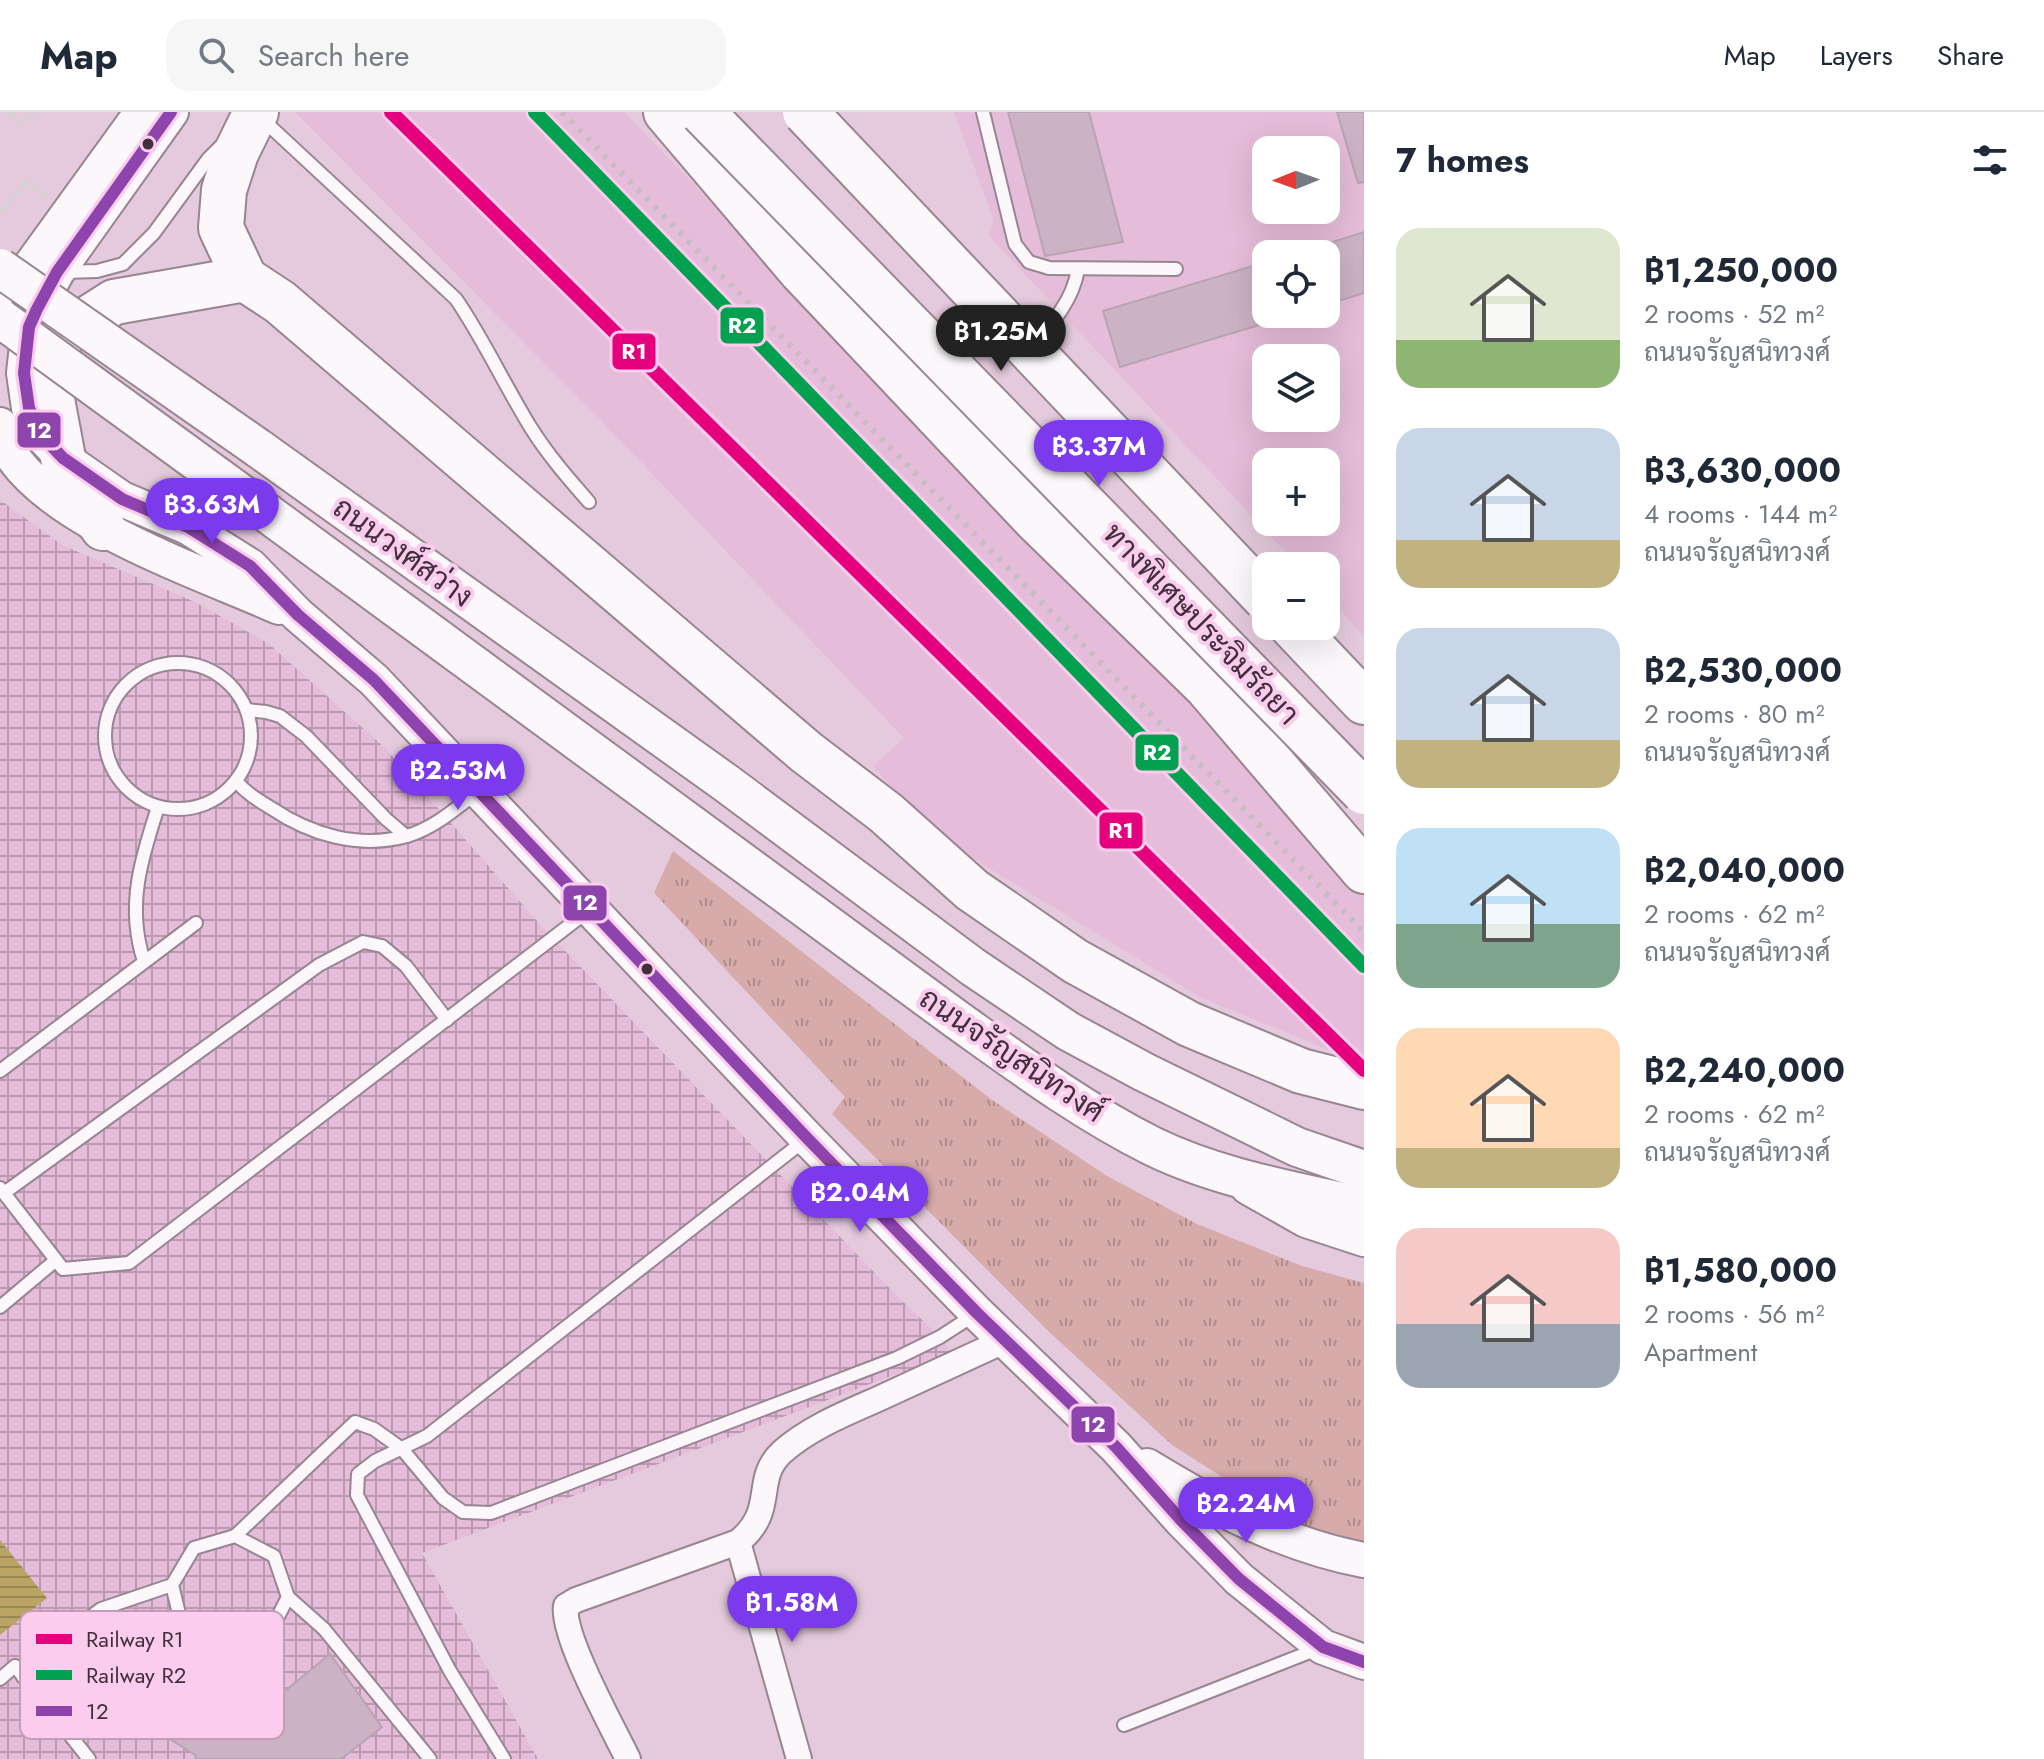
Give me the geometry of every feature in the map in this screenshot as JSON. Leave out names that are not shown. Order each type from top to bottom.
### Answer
[{"type":"highway","points":[[256,112],[236,153],[224,190],[221,228],[245,279],[280,302],[806,752],[886,813],[972,890],[1075,961],[1189,1024],[1301,1071],[1364,1087]]},
{"type":"highway","points":[[666,112],[801,271],[1034,518],[1206,686],[1364,871]]},
{"type":"highway","name":"ทางพิเศษประจิมรัถยา","points":[[702,112],[1364,792]]},
{"type":"highway","points":[[805,112],[1252,584]]},
{"type":"highway","points":[[103,528],[78,492],[63,458],[51,394],[51,368],[59,337],[114,302],[245,279]]},
{"type":"highway","points":[[1305,640],[1364,702]]},
{"type":"main road","points":[[0,316],[25,274],[142,112]]},
{"type":"main road","points":[[171,112],[57,272],[29,327],[24,373],[29,408],[42,436],[63,458],[122,499],[188,527],[250,566],[298,615],[374,680],[807,1138],[977,1313],[1116,1447],[1239,1579],[1323,1647],[1364,1662]]},
{"type":"main road","points":[[726,112],[971,379],[1094,528],[1364,805]]},
{"type":"main road","points":[[786,112],[1024,355],[1153,465],[1252,568]]},
{"type":"main road","name":"ถนนวงศ์สว่าง","points":[[0,268],[258,448],[726,783]]},
{"type":"main road","name":"ถนนวงศ์สว่าง","points":[[0,316],[698,828]]},
{"type":"main road","points":[[0,425],[11,453],[37,484],[63,506],[166,558],[298,615]]},
{"type":"main road","points":[[1320,640],[1364,686]]},
{"type":"main road","name":"ถนนจรัญสนิทวงศ์","points":[[726,783],[973,967],[1068,1031],[1297,1147],[1364,1170]]},
{"type":"main road","name":"ถนนจรัญสนิทวงศ์","points":[[698,828],[956,1019],[1063,1094],[1153,1146],[1218,1170],[1364,1207]]},
{"type":"main road","name":"ถนนจรัญสนิทวงศ์","points":[[1297,1147],[1364,1152]]},
{"type":"main road","points":[[1218,1170],[1306,1220],[1364,1239]]},
{"type":"main road","points":[[1116,1447],[1251,1524],[1302,1545],[1364,1560]]},
{"type":"street","points":[[628,1759],[571,1640],[564,1616],[566,1606],[738,1542],[752,1531],[761,1515],[767,1475],[772,1463],[783,1451],[833,1419],[1006,1340]]},
{"type":"street","points":[[738,1542],[799,1759]]},
{"type":"lane","points":[[57,272],[97,271],[123,264],[154,233],[208,159],[256,112],[456,299],[477,329],[531,428],[589,502]]},
{"type":"lane","points":[[983,112],[1015,244],[1029,262],[1049,268],[1176,269]]},
{"type":"lane","points":[[1024,355],[1062,312],[1076,282],[1078,269]]},
{"type":"lane","points":[[174,663],[192,664],[210,670],[238,694],[247,710],[251,747],[246,765],[221,796],[201,806],[180,810],[158,807],[139,798],[123,784],[108,755],[106,723],[113,702],[124,687],[155,667],[174,663]]},
{"type":"lane","points":[[247,710],[280,716],[306,736],[406,836]]},
{"type":"lane","points":[[236,781],[245,792],[293,823],[340,839],[406,836],[438,823],[478,791]]},
{"type":"lane","points":[[144,961],[135,926],[136,886],[158,807]]},
{"type":"lane","points":[[447,1020],[406,966],[382,946],[363,942],[319,965],[2,1191],[63,1269],[129,1263],[447,1020],[591,909]]},
{"type":"lane","points":[[0,1071],[196,923]]},
{"type":"lane","points":[[504,1759],[450,1671],[357,1495],[358,1474],[375,1461],[427,1436],[807,1138]]},
{"type":"lane","points":[[0,1307],[56,1260]]},
{"type":"lane","points":[[98,1611],[172,1585],[194,1548],[235,1536],[355,1422],[374,1429],[402,1449],[443,1498],[463,1512],[491,1513],[897,1358],[940,1337],[977,1313]]},
{"type":"lane","points":[[235,1536],[274,1556],[288,1597],[324,1629],[422,1756]]},
{"type":"lane","points":[[172,1585],[178,1611]]},
{"type":"lane","points":[[281,1611],[288,1597]]},
{"type":"lane","points":[[1124,1725],[1323,1647]]},
{"type":"lane","points":[[0,1679],[15,1666],[20,1673]]},
{"type":"lane","points":[[73,1739],[89,1759]]},
{"type":"path","points":[[8,112],[20,121],[43,112]]},
{"type":"path","points":[[0,208],[4,211],[25,182],[42,193]]},
{"type":"shaded area","points":[[295,112],[624,112],[1364,880],[1364,1083],[1334,1052],[1202,998],[930,832],[873,766],[904,738],[601,420]]},
{"type":"shaded area","points":[[954,112],[1364,112],[1364,636],[1340,610],[1340,552],[1286,552],[1271,536],[1340,536],[1340,448],[1252,448],[1252,516],[989,236],[994,221]]},
{"type":"shaded area","points":[[0,500],[62,545],[195,602],[269,644],[385,748],[545,930],[940,1337],[952,1353],[422,1553],[538,1759],[0,1759]]},
{"type":"shaded area","points":[[0,1540],[47,1598],[30,1611],[20,1611],[20,1619],[0,1635]]},
{"type":"green space","points":[[673,851],[992,1100],[1107,1176],[1197,1224],[1302,1266],[1364,1283],[1364,1547],[1307,1527],[1172,1445],[1045,1328],[832,1114],[845,1097],[654,893]]},
{"type":"building","points":[[1008,112],[1089,112],[1123,242],[1045,256]]},
{"type":"building","points":[[1337,112],[1364,112],[1364,182],[1358,183]]},
{"type":"building","points":[[1364,232],[1364,293],[1340,301],[1340,240]]},
{"type":"building","points":[[1252,266],[1252,327],[1120,367],[1103,311]]},
{"type":"building","points":[[330,1654],[382,1727],[341,1759],[196,1759],[195,1755],[170,1739],[284,1739],[284,1692]]},
{"type":"railway","points":[[535,112],[1364,966]]},
{"type":"railway","points":[[562,112],[1364,932]]},
{"type":"rail line","name":"R1","points":[[391,112],[1364,1070]]},
{"type":"rail line","name":"R2","points":[[535,112],[1364,966]]},
{"type":"transit line","name":"12","points":[[171,112],[57,272],[29,327],[24,373],[29,408],[42,436],[63,458],[122,499],[188,527],[250,566],[298,615],[374,680],[807,1138],[977,1313],[1116,1447],[1239,1579],[1323,1647],[1364,1662]]}]
